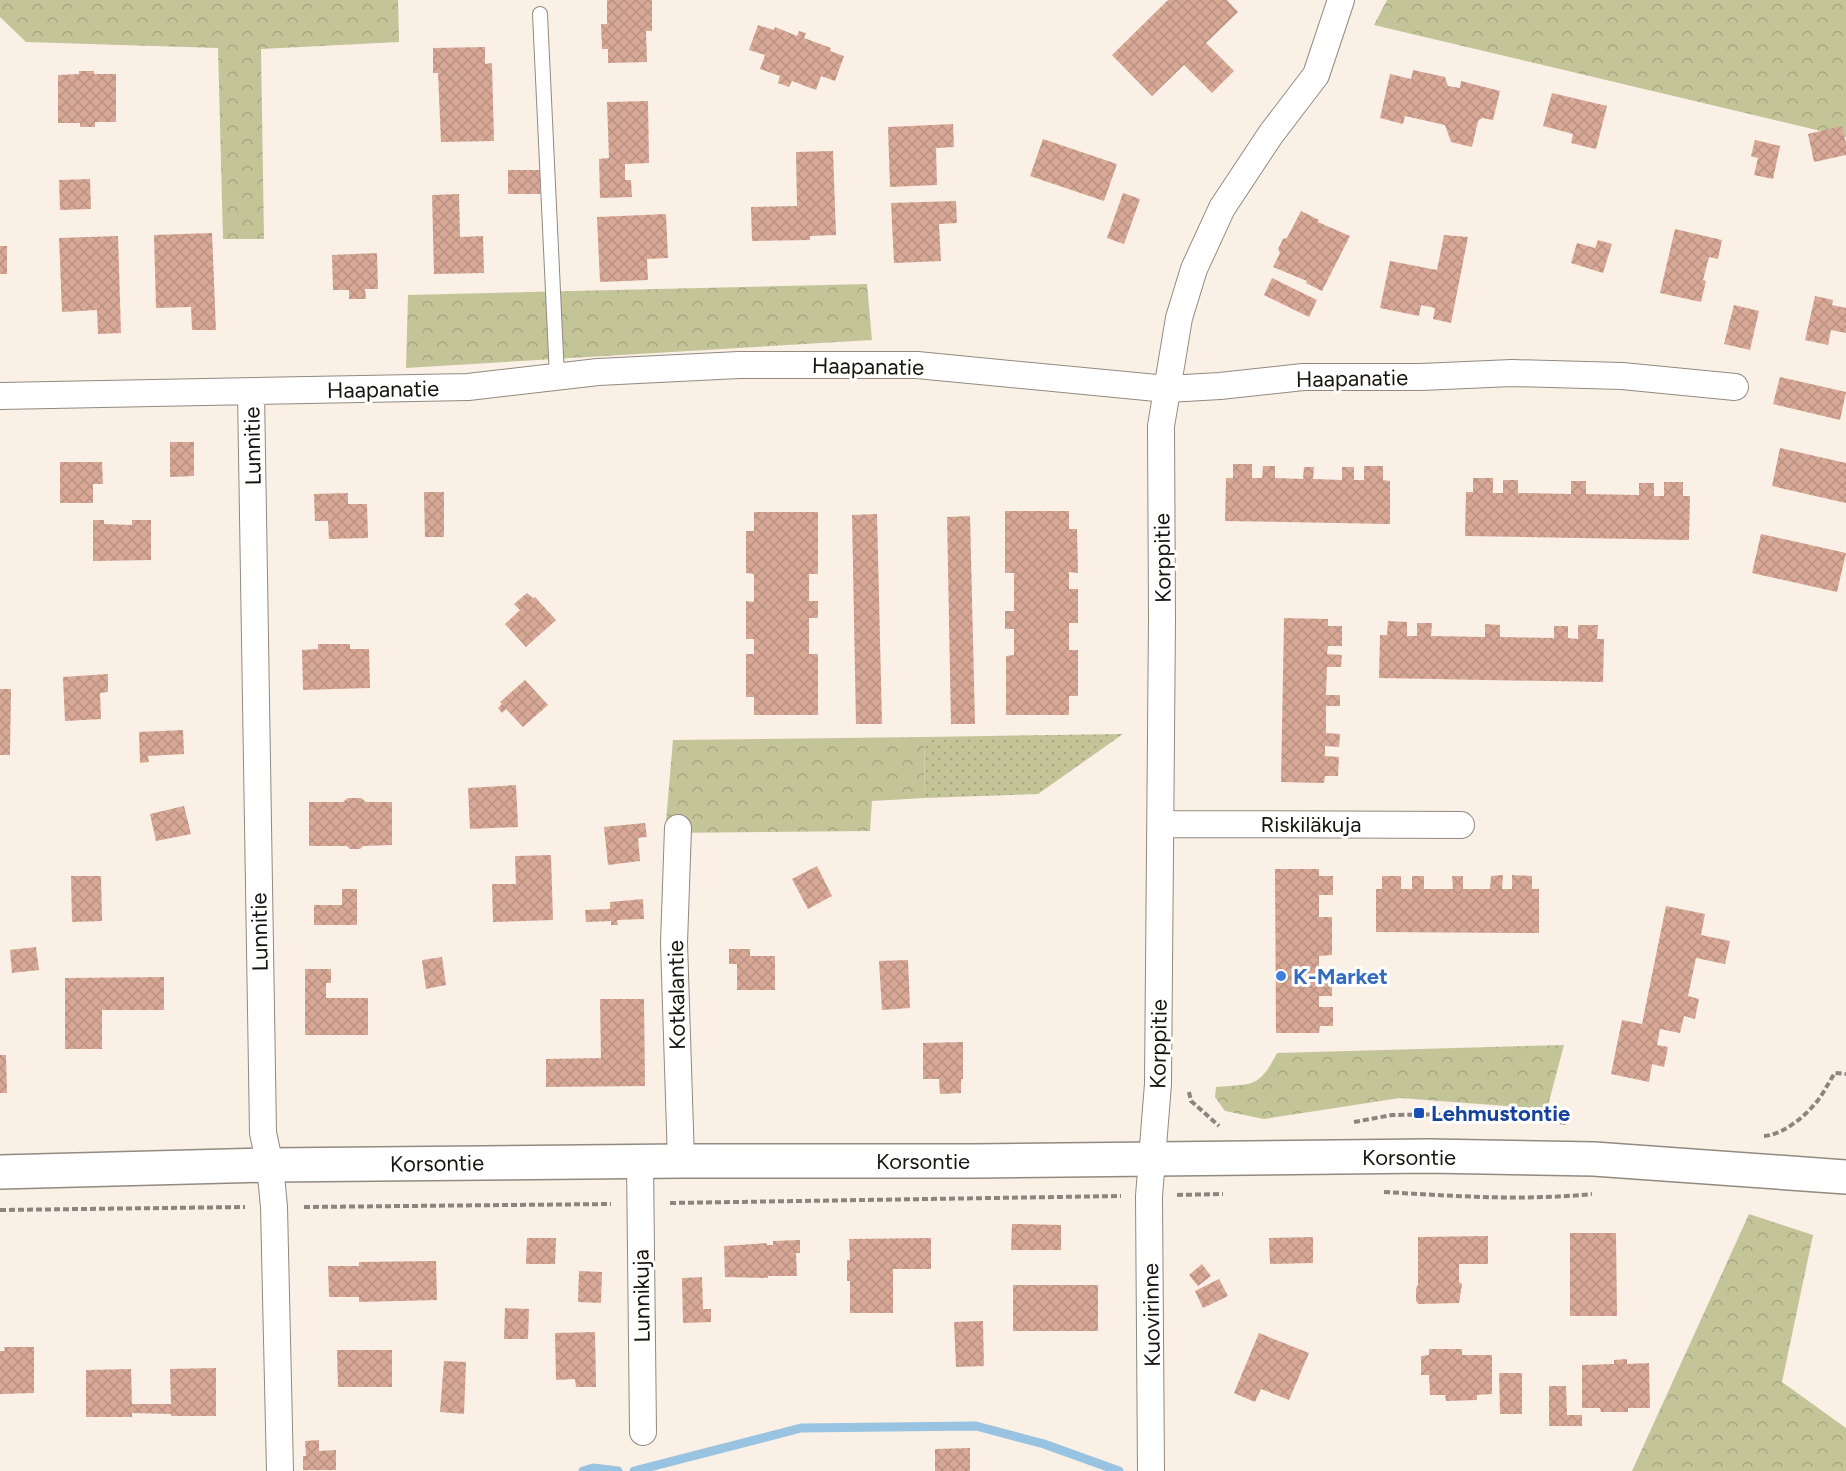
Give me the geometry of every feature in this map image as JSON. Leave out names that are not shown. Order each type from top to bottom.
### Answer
[{"type":"main road","name":"Korsontie","points":[[0,1172],[270,1165],[640,1161],[1153,1160],[1404,1156],[1582,1159],[1845,1171]]},
{"type":"street","name":"Korppitie","points":[[1153,1160],[1158,1084],[1161,824],[1161,426],[1179,318],[1194,269],[1222,208],[1271,134],[1316,75],[1341,0]]},
{"type":"street","name":"Haapanatie","points":[[0,396],[468,387],[598,372],[739,365],[917,365],[1167,389],[1303,377],[1421,377],[1512,372],[1622,376],[1735,387]]},
{"type":"street","name":"Lunnitie","points":[[251,392],[262,1121],[270,1165],[274,1207],[280,1471]]},
{"type":"street","name":"Riskiläkuja","points":[[1161,824],[1461,825]]},
{"type":"street","name":"Kotkalantie","points":[[678,828],[674,943],[681,1161]]},
{"type":"street","name":"Kuovirinne","points":[[1151,1471],[1149,1196],[1153,1160]]},
{"type":"street","name":"Lunnikuja","points":[[640,1161],[643,1431]]},
{"type":"lane","points":[[540,14],[557,377]]},
{"type":"path","points":[[1757,1136],[1768,1136],[1792,1125],[1814,1106],[1835,1072],[1846,1074]]},
{"type":"path","points":[[1186,1083],[1191,1101],[1220,1126],[1229,1128]]},
{"type":"path","points":[[1347,1123],[1392,1115],[1440,1113],[1573,1123]]},
{"type":"path","points":[[1381,1192],[1497,1199],[1550,1199],[1595,1194]]},
{"type":"path","points":[[0,1210],[1228,1194]]},
{"type":"green space","points":[[0,0],[398,0],[399,42],[261,49],[264,239],[223,239],[218,48],[26,42],[0,17]]},
{"type":"green space","points":[[1387,0],[1846,0],[1846,137],[1374,25]]},
{"type":"green space","points":[[867,284],[872,340],[406,368],[408,295]]},
{"type":"green space","points":[[1123,734],[1038,794],[925,798],[924,737]]},
{"type":"green space","points":[[924,737],[925,798],[872,801],[870,831],[665,833],[673,740]]},
{"type":"green space","points":[[1564,1045],[1547,1109],[1400,1098],[1264,1119],[1225,1111],[1215,1097],[1216,1087],[1247,1084],[1260,1078],[1277,1053]]},
{"type":"green space","points":[[1749,1214],[1813,1235],[1782,1382],[1846,1428],[1846,1471],[1632,1471]]},
{"type":"building","points":[[607,0],[652,0],[652,31],[646,31],[647,62],[608,63],[608,49],[602,49],[601,24],[607,24]]},
{"type":"building","points":[[1168,0],[1227,0],[1238,12],[1206,43],[1234,71],[1212,93],[1184,65],[1152,96],[1112,55]]},
{"type":"building","points":[[758,25],[774,30],[775,27],[797,36],[799,31],[806,33],[804,38],[831,48],[830,51],[844,56],[835,81],[821,76],[816,90],[792,81],[789,87],[778,83],[780,76],[760,69],[765,55],[749,50]]},
{"type":"building","points":[[485,47],[485,64],[492,63],[494,141],[441,142],[438,73],[433,73],[433,48]]},
{"type":"building","points":[[1413,70],[1445,77],[1448,86],[1460,88],[1461,81],[1500,91],[1493,120],[1482,118],[1478,121],[1472,147],[1451,142],[1445,125],[1405,116],[1403,124],[1380,118],[1390,74],[1411,79]]},
{"type":"building","points":[[79,71],[116,74],[116,122],[95,122],[95,127],[80,127],[80,123],[58,123],[58,75],[79,74]]},
{"type":"building","points":[[1552,93],[1607,106],[1596,149],[1571,143],[1573,134],[1543,126]]},
{"type":"building","points":[[648,101],[649,163],[625,164],[625,180],[631,180],[632,197],[600,198],[599,159],[609,158],[607,102]]},
{"type":"building","points":[[953,124],[954,147],[936,148],[937,185],[890,187],[888,127]]},
{"type":"building","points":[[1842,126],[1846,155],[1814,162],[1808,134]]},
{"type":"building","points":[[1043,139],[1117,164],[1104,201],[1030,176]]},
{"type":"building","points":[[1755,140],[1780,146],[1773,179],[1754,175],[1758,158],[1751,156]]},
{"type":"building","points":[[833,151],[836,235],[810,236],[810,240],[752,241],[751,207],[797,206],[796,152]]},
{"type":"building","points":[[508,170],[540,170],[540,194],[508,194]]},
{"type":"building","points":[[90,179],[91,209],[60,210],[59,180]]},
{"type":"building","points":[[1123,193],[1140,199],[1124,244],[1107,238]]},
{"type":"building","points":[[459,194],[460,237],[483,236],[484,273],[434,274],[432,195]]},
{"type":"building","points":[[956,201],[957,223],[939,224],[941,261],[894,263],[891,203]]},
{"type":"building","points":[[1301,211],[1319,220],[1318,222],[1350,236],[1322,291],[1306,283],[1307,281],[1273,267],[1280,253],[1278,249],[1283,239],[1287,238]]},
{"type":"building","points":[[666,214],[668,258],[647,259],[648,280],[600,282],[597,217]]},
{"type":"building","points":[[1675,229],[1722,240],[1718,259],[1709,257],[1703,280],[1706,281],[1701,302],[1660,293]]},
{"type":"building","points":[[212,233],[216,330],[192,330],[191,307],[156,308],[154,235]]},
{"type":"building","points":[[1444,235],[1468,237],[1451,323],[1433,319],[1435,308],[1421,305],[1419,316],[1380,308],[1390,261],[1437,270]]},
{"type":"building","points":[[118,236],[121,333],[98,334],[97,310],[62,312],[59,238]]},
{"type":"building","points":[[1598,240],[1612,244],[1603,273],[1571,263],[1577,243],[1595,248]]},
{"type":"building","points":[[0,246],[7,246],[7,274],[0,274]]},
{"type":"building","points":[[377,253],[378,289],[365,289],[366,299],[349,299],[349,290],[333,290],[332,255]]},
{"type":"building","points":[[1272,278],[1317,300],[1309,317],[1264,295]]},
{"type":"building","points":[[1815,296],[1833,300],[1832,305],[1846,308],[1846,333],[1831,330],[1828,345],[1805,340]]},
{"type":"building","points":[[1734,305],[1759,311],[1750,350],[1724,344]]},
{"type":"building","points":[[1780,377],[1846,392],[1840,420],[1773,404]]},
{"type":"building","points":[[170,442],[194,442],[194,476],[170,477]]},
{"type":"building","points":[[1780,448],[1846,463],[1846,503],[1772,486]]},
{"type":"building","points":[[60,462],[102,462],[103,484],[93,484],[93,503],[60,503]]},
{"type":"building","points":[[1233,464],[1252,464],[1252,478],[1262,478],[1263,466],[1275,466],[1275,478],[1303,479],[1304,467],[1314,467],[1313,479],[1342,480],[1342,467],[1354,467],[1354,480],[1364,480],[1364,466],[1383,466],[1383,480],[1390,481],[1390,524],[1225,521],[1226,478],[1233,478]]},
{"type":"building","points":[[1473,478],[1493,478],[1493,493],[1503,493],[1503,480],[1518,480],[1518,493],[1571,494],[1571,481],[1586,481],[1586,494],[1639,495],[1639,483],[1654,483],[1654,496],[1664,496],[1664,482],[1683,482],[1683,496],[1690,496],[1689,540],[1465,536],[1466,492],[1473,492]]},
{"type":"building","points":[[424,492],[444,492],[444,537],[425,537]]},
{"type":"building","points":[[348,493],[348,504],[367,504],[368,538],[329,539],[328,521],[315,521],[314,494]]},
{"type":"building","points":[[1005,511],[1069,511],[1069,529],[1077,529],[1078,573],[1069,572],[1069,589],[1078,589],[1078,623],[1069,623],[1069,650],[1078,650],[1078,696],[1069,696],[1069,715],[1006,715],[1006,656],[1014,655],[1014,629],[1005,629],[1005,611],[1014,611],[1014,573],[1005,573]]},
{"type":"building","points":[[754,512],[818,512],[818,574],[809,574],[809,601],[818,601],[818,618],[809,618],[809,654],[818,654],[818,715],[754,715],[754,697],[746,697],[746,654],[754,654],[754,639],[746,639],[746,601],[754,602],[754,574],[746,573],[746,531],[754,531]]},
{"type":"building","points":[[877,514],[882,724],[856,724],[852,515]]},
{"type":"building","points":[[970,516],[975,724],[951,724],[947,517]]},
{"type":"building","points":[[93,520],[104,520],[104,524],[132,525],[132,520],[151,520],[151,560],[93,561]]},
{"type":"building","points":[[1761,534],[1846,553],[1837,592],[1752,573]]},
{"type":"building","points":[[527,593],[535,597],[556,620],[526,647],[505,624],[520,610],[514,604]]},
{"type":"building","points":[[1284,618],[1328,619],[1328,626],[1342,626],[1342,646],[1328,646],[1327,654],[1342,655],[1341,667],[1327,667],[1326,695],[1340,695],[1340,706],[1326,706],[1326,733],[1340,734],[1339,747],[1325,746],[1325,756],[1339,757],[1338,776],[1325,776],[1324,783],[1281,782]]},
{"type":"building","points":[[1388,621],[1407,622],[1407,636],[1417,636],[1417,623],[1432,623],[1431,636],[1485,637],[1485,624],[1500,625],[1500,637],[1554,638],[1554,626],[1568,626],[1568,638],[1578,639],[1578,625],[1598,625],[1597,639],[1604,639],[1603,682],[1379,678],[1380,635],[1387,635]]},
{"type":"building","points":[[318,644],[350,644],[350,649],[369,649],[370,688],[303,690],[302,650],[318,649]]},
{"type":"building","points":[[108,674],[108,692],[100,693],[101,719],[65,721],[63,677]]},
{"type":"building","points":[[525,680],[548,705],[523,727],[506,709],[502,713],[498,708],[502,704],[500,702]]},
{"type":"building","points":[[0,689],[11,689],[10,755],[0,755]]},
{"type":"building","points":[[183,730],[184,754],[148,756],[149,762],[140,763],[139,732]]},
{"type":"building","points":[[516,785],[518,827],[470,829],[468,788]]},
{"type":"building","points":[[348,798],[361,798],[366,802],[392,802],[392,845],[363,846],[360,849],[350,849],[347,846],[309,846],[309,802],[343,802]]},
{"type":"building","points":[[184,806],[191,834],[156,841],[150,814]]},
{"type":"building","points":[[645,823],[647,837],[638,838],[640,861],[608,865],[604,827]]},
{"type":"building","points":[[551,855],[553,920],[493,922],[492,884],[516,884],[515,856]]},
{"type":"building","points":[[817,866],[832,896],[808,909],[792,879]]},
{"type":"building","points":[[1275,869],[1319,869],[1319,876],[1333,876],[1333,895],[1319,895],[1319,917],[1332,917],[1332,955],[1319,956],[1319,983],[1332,983],[1332,996],[1319,996],[1319,1007],[1333,1007],[1333,1026],[1320,1026],[1319,1033],[1276,1033]]},
{"type":"building","points":[[1503,875],[1502,889],[1512,889],[1512,875],[1532,876],[1532,889],[1539,889],[1539,933],[1376,932],[1376,889],[1382,889],[1382,876],[1401,876],[1401,889],[1412,889],[1412,876],[1424,876],[1424,889],[1453,889],[1452,876],[1463,876],[1463,889],[1490,889],[1491,876]]},
{"type":"building","points":[[71,876],[101,876],[102,921],[72,922]]},
{"type":"building","points":[[342,889],[357,889],[357,925],[314,925],[314,905],[342,905]]},
{"type":"building","points":[[643,899],[644,919],[617,920],[618,925],[611,925],[611,921],[586,922],[585,910],[610,909],[610,902]]},
{"type":"building","points":[[1666,906],[1705,914],[1701,935],[1730,941],[1725,964],[1696,958],[1688,996],[1699,999],[1695,1019],[1684,1016],[1680,1033],[1660,1029],[1657,1045],[1668,1047],[1664,1067],[1652,1064],[1649,1082],[1611,1074],[1622,1020],[1642,1024]]},
{"type":"building","points":[[36,947],[39,970],[12,973],[10,950]]},
{"type":"building","points":[[729,949],[750,949],[750,956],[775,956],[775,990],[737,990],[737,964],[729,964]]},
{"type":"building","points":[[442,957],[446,985],[426,989],[422,960]]},
{"type":"building","points":[[908,960],[910,1008],[882,1010],[879,961]]},
{"type":"building","points":[[305,969],[331,969],[331,983],[326,983],[326,998],[368,998],[368,1035],[305,1035]]},
{"type":"building","points":[[164,977],[164,1010],[102,1010],[102,1049],[65,1049],[65,978]]},
{"type":"building","points":[[600,999],[644,999],[645,1086],[546,1087],[546,1059],[601,1058]]},
{"type":"building","points":[[963,1042],[961,1093],[940,1094],[939,1079],[923,1079],[923,1043]]},
{"type":"building","points":[[0,1055],[6,1055],[7,1093],[0,1093]]},
{"type":"building","points":[[1012,1224],[1061,1225],[1061,1250],[1011,1250]]},
{"type":"building","points":[[1570,1233],[1616,1233],[1617,1316],[1570,1316]]},
{"type":"building","points":[[1488,1236],[1488,1264],[1459,1264],[1459,1282],[1462,1284],[1459,1303],[1418,1304],[1416,1288],[1418,1285],[1418,1237]]},
{"type":"building","points":[[1313,1237],[1313,1263],[1270,1264],[1269,1238]]},
{"type":"building","points":[[527,1238],[556,1238],[555,1264],[526,1264]]},
{"type":"building","points":[[931,1238],[931,1269],[893,1269],[893,1313],[850,1313],[850,1281],[847,1281],[847,1260],[850,1260],[849,1239]]},
{"type":"building","points":[[800,1240],[800,1253],[796,1253],[797,1276],[725,1277],[724,1246],[767,1243],[767,1245],[773,1245],[773,1241]]},
{"type":"building","points":[[436,1261],[437,1300],[359,1302],[359,1297],[329,1297],[328,1266],[359,1266],[359,1262]]},
{"type":"building","points":[[1202,1264],[1211,1276],[1198,1286],[1189,1275]]},
{"type":"building","points":[[579,1271],[602,1272],[601,1303],[578,1302]]},
{"type":"building","points":[[702,1277],[703,1309],[711,1309],[711,1322],[683,1323],[682,1278]]},
{"type":"building","points":[[1219,1279],[1228,1296],[1203,1308],[1195,1291]]},
{"type":"building","points":[[1013,1285],[1098,1285],[1098,1331],[1013,1331]]},
{"type":"building","points":[[505,1308],[529,1309],[528,1339],[504,1339]]},
{"type":"building","points":[[983,1321],[984,1366],[956,1367],[954,1322]]},
{"type":"building","points":[[595,1332],[596,1387],[576,1387],[575,1379],[556,1380],[555,1333]]},
{"type":"building","points":[[1259,1333],[1309,1353],[1289,1400],[1261,1389],[1255,1402],[1234,1393]]},
{"type":"building","points":[[4,1347],[34,1347],[34,1393],[0,1394],[0,1351],[5,1351]]},
{"type":"building","points":[[1429,1349],[1462,1349],[1462,1355],[1492,1355],[1492,1394],[1477,1395],[1477,1400],[1446,1401],[1445,1395],[1430,1395],[1429,1375],[1421,1375],[1421,1356],[1429,1355]]},
{"type":"building","points":[[337,1350],[392,1350],[392,1387],[338,1387]]},
{"type":"building","points":[[1627,1359],[1627,1364],[1649,1363],[1650,1408],[1628,1408],[1628,1412],[1601,1412],[1600,1408],[1582,1408],[1582,1365],[1614,1364],[1614,1360]]},
{"type":"building","points":[[444,1361],[466,1362],[464,1414],[440,1412]]},
{"type":"building","points":[[216,1368],[216,1416],[132,1413],[132,1417],[86,1417],[86,1370],[131,1369],[132,1404],[171,1404],[170,1369]]},
{"type":"building","points":[[1499,1373],[1522,1373],[1522,1414],[1500,1414]]},
{"type":"building","points":[[1549,1386],[1566,1386],[1567,1415],[1582,1415],[1582,1426],[1549,1426]]},
{"type":"building","points":[[319,1440],[319,1451],[336,1450],[336,1470],[303,1470],[303,1456],[306,1456],[305,1441]]},
{"type":"building","points":[[970,1448],[970,1471],[935,1471],[935,1449]]},
{"type":"waterway","points":[[634,1471],[801,1428],[976,1426],[1044,1444],[1119,1471]]},
{"type":"waterway","points":[[583,1471],[593,1468],[618,1471]]},
{"type":"place","name":"K-Market","points":[[1281,976]]},
{"type":"place","name":"Lehmustontie","points":[[1419,1113]]}]
